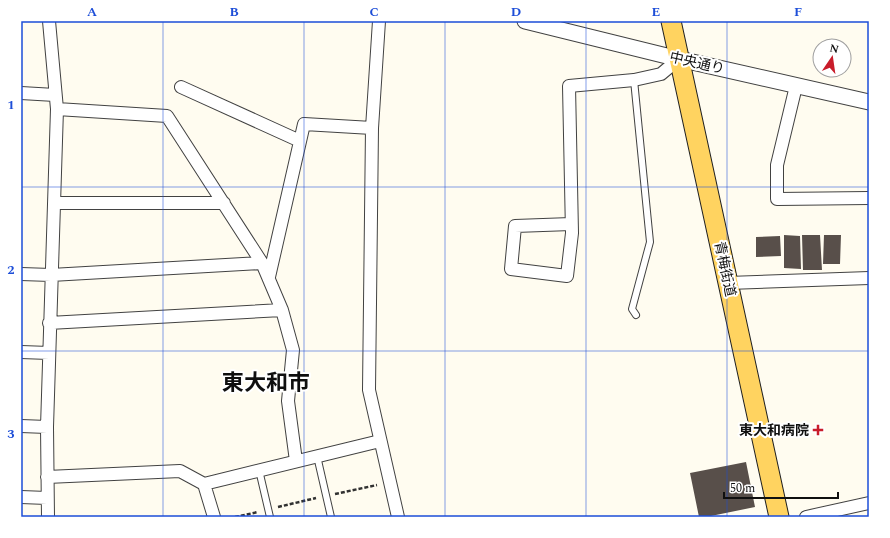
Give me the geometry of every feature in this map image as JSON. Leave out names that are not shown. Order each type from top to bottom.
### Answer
[{"type":"main road","name":"青梅街道","points":[[671,21],[778,517]]},
{"type":"street","points":[[48,517],[47,427],[49,323],[55,203],[57,109],[49,21]]},
{"type":"street","points":[[379,21],[372,128],[369,390],[398,517]]},
{"type":"street","name":"中央通り","points":[[525,21],[679,59],[869,102]]},
{"type":"street","points":[[571,224],[515,226],[510,269],[567,276],[572,233],[569,86],[634,80],[661,74],[679,59]]},
{"type":"street","points":[[796,86],[778,165],[777,199],[869,198]]},
{"type":"street","points":[[181,87],[300,141]]},
{"type":"street","points":[[21,93],[55,95]]},
{"type":"street","points":[[57,109],[167,116],[262,262],[282,310],[293,350],[288,401],[296,461]]},
{"type":"street","points":[[268,277],[304,124],[372,128]]},
{"type":"street","points":[[55,203],[224,204]]},
{"type":"street","points":[[21,274],[51,275],[262,262]]},
{"type":"street","points":[[728,283],[869,278]]},
{"type":"street","points":[[49,323],[282,310]]},
{"type":"street","points":[[21,352],[49,353]]},
{"type":"street","points":[[21,426],[47,427]]},
{"type":"street","points":[[47,478],[180,471],[204,484],[380,440]]},
{"type":"street","points":[[204,484],[214,517]]},
{"type":"street","points":[[21,497],[47,498]]},
{"type":"street","points":[[806,517],[869,503]]},
{"type":"lane","points":[[634,80],[650,242],[632,309],[636,315]]},
{"type":"lane","points":[[317,456],[331,517]]},
{"type":"lane","points":[[259,470],[270,517]]},
{"type":"path","points":[[235,517],[390,482]]},
{"type":"building","points":[[784,235],[800,236],[801,269],[784,268]]},
{"type":"building","points":[[802,235],[820,235],[822,270],[803,270]]},
{"type":"building","points":[[824,235],[841,235],[840,264],[823,264]]},
{"type":"building","points":[[780,236],[781,256],[756,257],[756,237]]},
{"type":"building","points":[[746,462],[755,507],[706,517],[699,517],[690,473]]},
{"type":"place","name":"東大和病院","points":[[818,430]]},
{"type":"district","name":"東大和市","points":[[266,383]]}]
